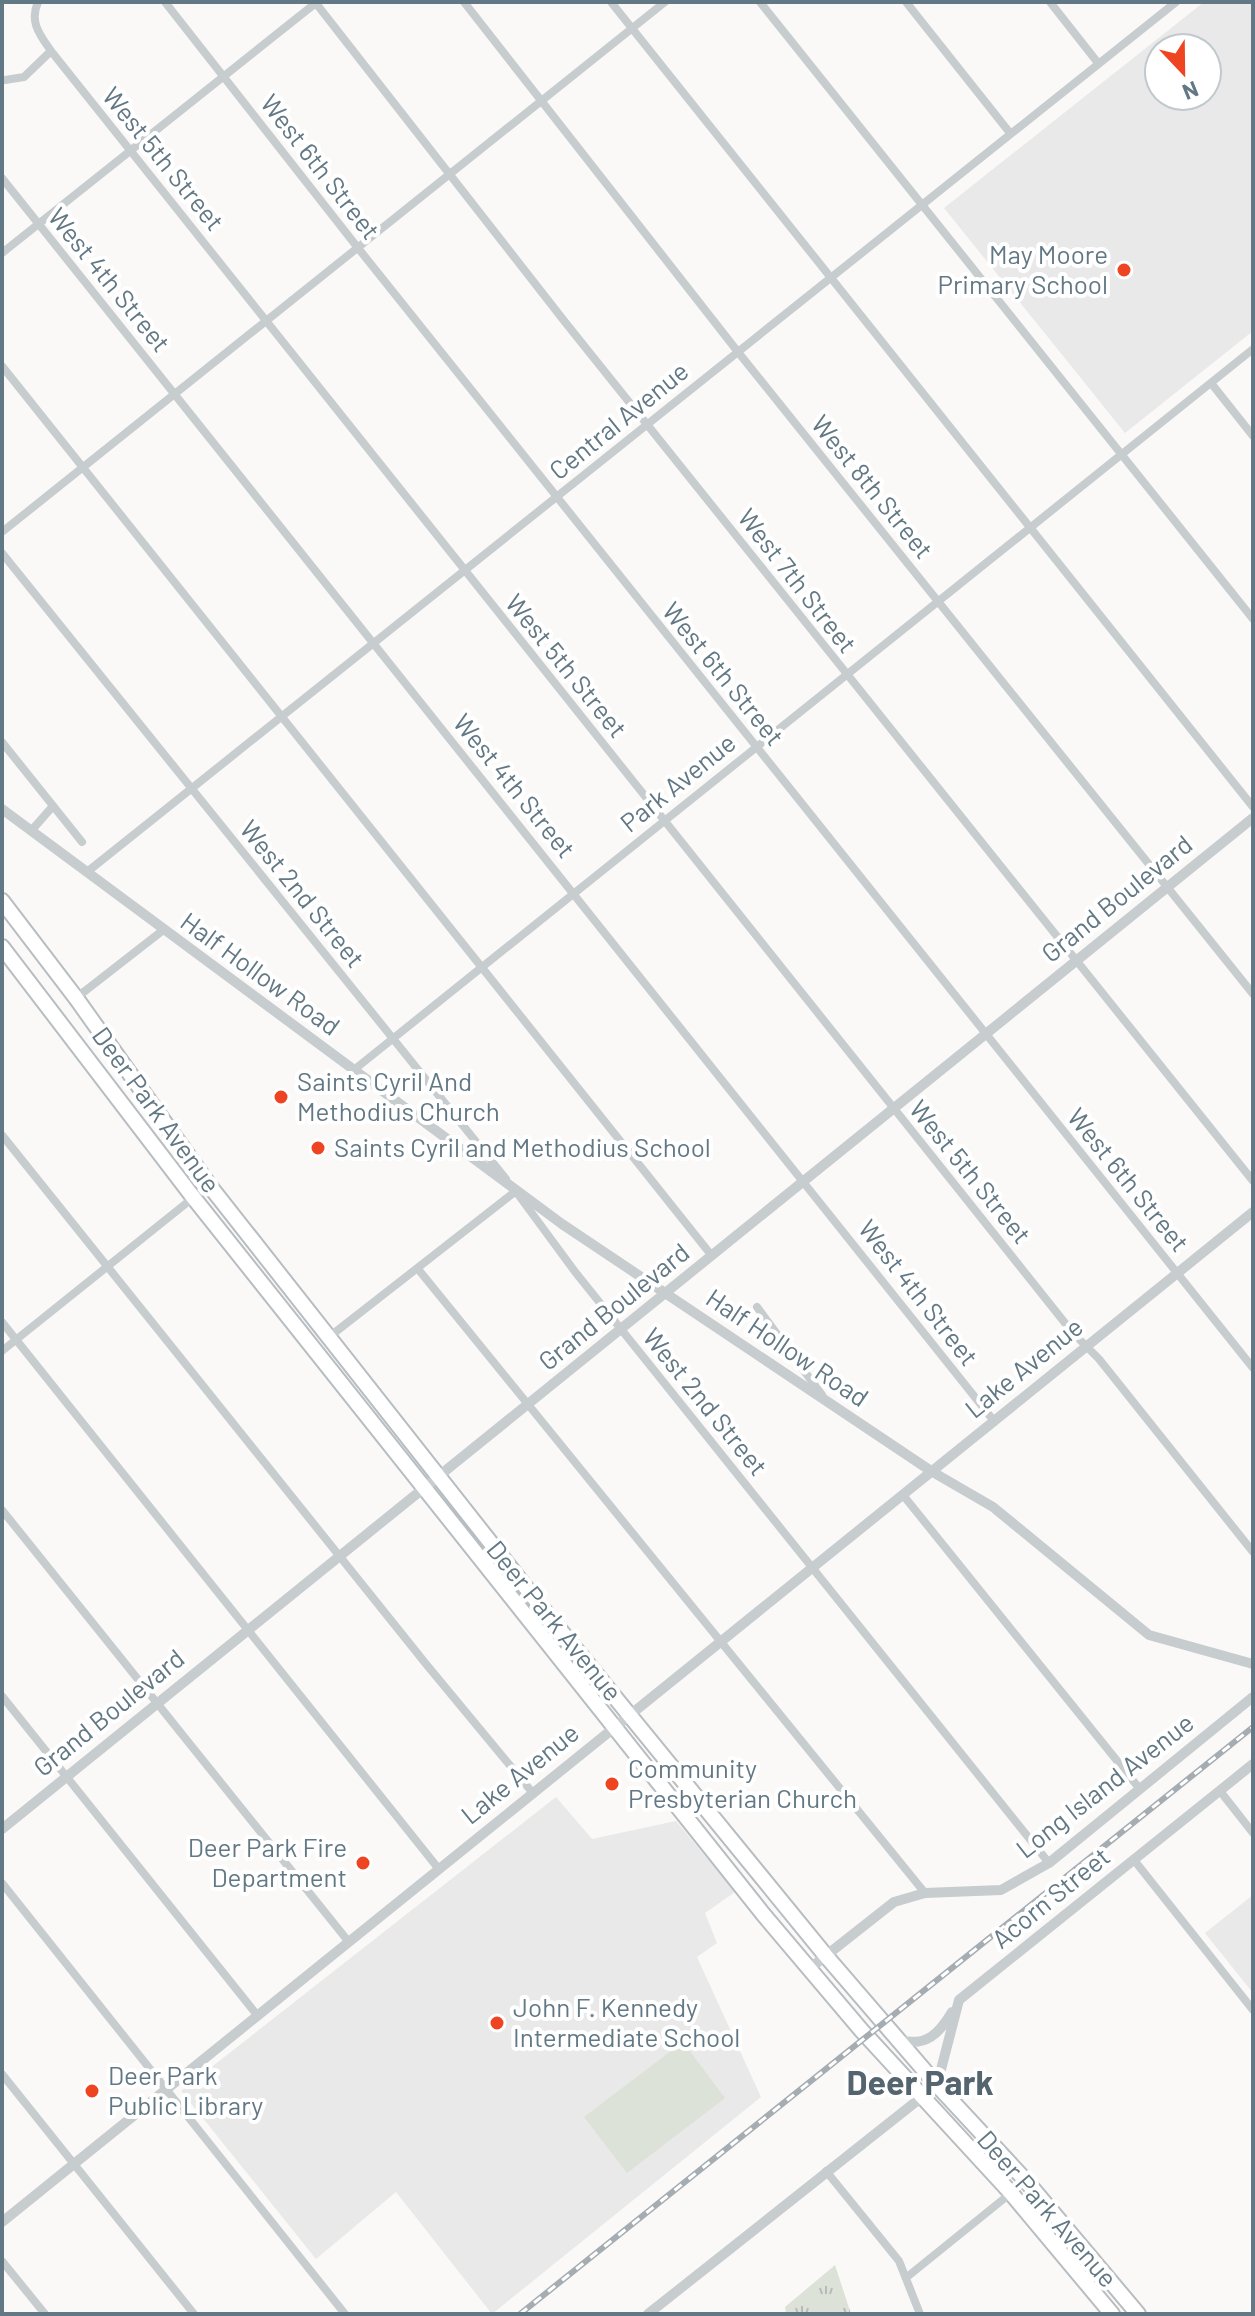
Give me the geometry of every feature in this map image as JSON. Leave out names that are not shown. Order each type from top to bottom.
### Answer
[{"type":"main road","name":"Deer Park Avenue","points":[[2,901],[76,998],[209,1185],[538,1603],[826,1956],[937,2085],[1027,2182],[1138,2314]]},
{"type":"main road","name":"Deer Park Avenue","points":[[2,947],[193,1197],[809,1969],[1011,2193],[1112,2314]]},
{"type":"main road","points":[[1086,2282],[1124,2297]]},
{"type":"street","name":"West 5th Street","points":[[38,2],[35,28],[51,51],[893,1108],[1109,1370],[1253,1552]]},
{"type":"street","name":"West 6th Street","points":[[165,2],[556,497],[1253,1368]]},
{"type":"street","points":[[2,253],[316,2]]},
{"type":"street","name":"West 7th Street","points":[[316,2],[448,175],[1253,1181]]},
{"type":"street","name":"West 8th Street","points":[[464,2],[738,352],[1253,994]]},
{"type":"street","points":[[611,2],[1253,807]]},
{"type":"street","points":[[2,532],[665,2]]},
{"type":"street","points":[[760,2],[1253,619]]},
{"type":"street","points":[[906,2],[1010,133]]},
{"type":"street","points":[[1050,2],[1098,63]]},
{"type":"street","name":"Central Avenue","points":[[87,872],[1176,2]]},
{"type":"street","points":[[5,80],[24,77],[51,51]]},
{"type":"street","name":"West 4th Street","points":[[2,178],[994,1421]]},
{"type":"street","name":"Park Avenue","points":[[355,1069],[1253,349]]},
{"type":"street","points":[[2,366],[712,1256]]},
{"type":"street","points":[[1211,383],[1253,436]]},
{"type":"street","name":"West 2nd Street","points":[[2,553],[395,1038],[621,1329],[1049,1863]]},
{"type":"street","points":[[2,742],[82,842]]},
{"type":"street","points":[[31,831],[53,806]]},
{"type":"street","name":"Half Hollow Road","points":[[2,809],[162,931],[355,1069],[516,1191],[931,1471],[993,1507],[1149,1635],[1253,1664]]},
{"type":"street","name":"Grand Boulevard","points":[[2,1829],[1253,818]]},
{"type":"street","points":[[76,998],[162,931]]},
{"type":"street","points":[[2,1135],[532,1792]]},
{"type":"street","points":[[2,1351],[209,1185]]},
{"type":"street","points":[[329,1337],[516,1191]]},
{"type":"street","name":"Lake Avenue","points":[[2,2222],[1253,1212]]},
{"type":"street","points":[[418,1269],[530,1403],[925,1893]]},
{"type":"street","points":[[757,1307],[825,1399]]},
{"type":"street","points":[[2,1322],[438,1868]]},
{"type":"street","points":[[903,1495],[1139,1788]]},
{"type":"street","points":[[2,1510],[348,1941]]},
{"type":"street","points":[[2,1696],[257,2015]]},
{"type":"street","name":"Long Island Avenue","points":[[809,1969],[894,1902],[925,1893],[1001,1890],[1049,1863],[1253,1697]]},
{"type":"street","name":"Acorn Street","points":[[900,2040],[917,2043],[933,2038],[959,2000],[1253,1764]]},
{"type":"street","points":[[1220,1791],[1253,1833]]},
{"type":"street","points":[[1134,1860],[1253,2010]]},
{"type":"street","points":[[2,1883],[345,2314]]},
{"type":"street","points":[[648,2314],[937,2085],[959,2000]]},
{"type":"street","points":[[2,2074],[194,2314]]},
{"type":"street","points":[[826,2171],[899,2261],[920,2314]]},
{"type":"street","points":[[907,2277],[1011,2193]]},
{"type":"street","points":[[2,2261],[45,2314]]},
{"type":"shaded area","name":"May Moore Primary School","points":[[1204,2],[1253,2],[1253,331],[1125,433],[944,208],[1143,50],[1143,112],[1223,112],[1223,32],[1166,32]]},
{"type":"shaded area","name":"John F. Kennedy Intermediate School","points":[[556,1797],[592,1839],[676,1821],[735,1892],[705,1913],[717,1943],[697,1957],[761,2097],[492,2314],[396,2192],[316,2259],[181,2091]]},
{"type":"shaded area","points":[[1253,1895],[1253,1993],[1205,1933]]},
{"type":"green space","points":[[683,2042],[725,2098],[627,2173],[584,2117]]},
{"type":"green space","points":[[835,2265],[851,2314],[786,2314],[785,2307]]},
{"type":"railway","points":[[520,2314],[1253,1727]]},
{"type":"place","name":"May Moore Primary School","points":[[1124,270]]},
{"type":"place","name":"Saints Cyril And Methodius Church","points":[[281,1097]]},
{"type":"place","name":"Saints Cyril and Methodius School","points":[[318,1148]]},
{"type":"place","name":"Community Presbyterian Church","points":[[612,1784]]},
{"type":"place","name":"Deer Park Fire Department","points":[[363,1863]]},
{"type":"place","name":"John F. Kennedy Intermediate School","points":[[497,2023]]},
{"type":"place","name":"Deer Park Public Library","points":[[92,2091]]},
{"type":"district","name":"Deer Park","points":[[920,2083]]}]
